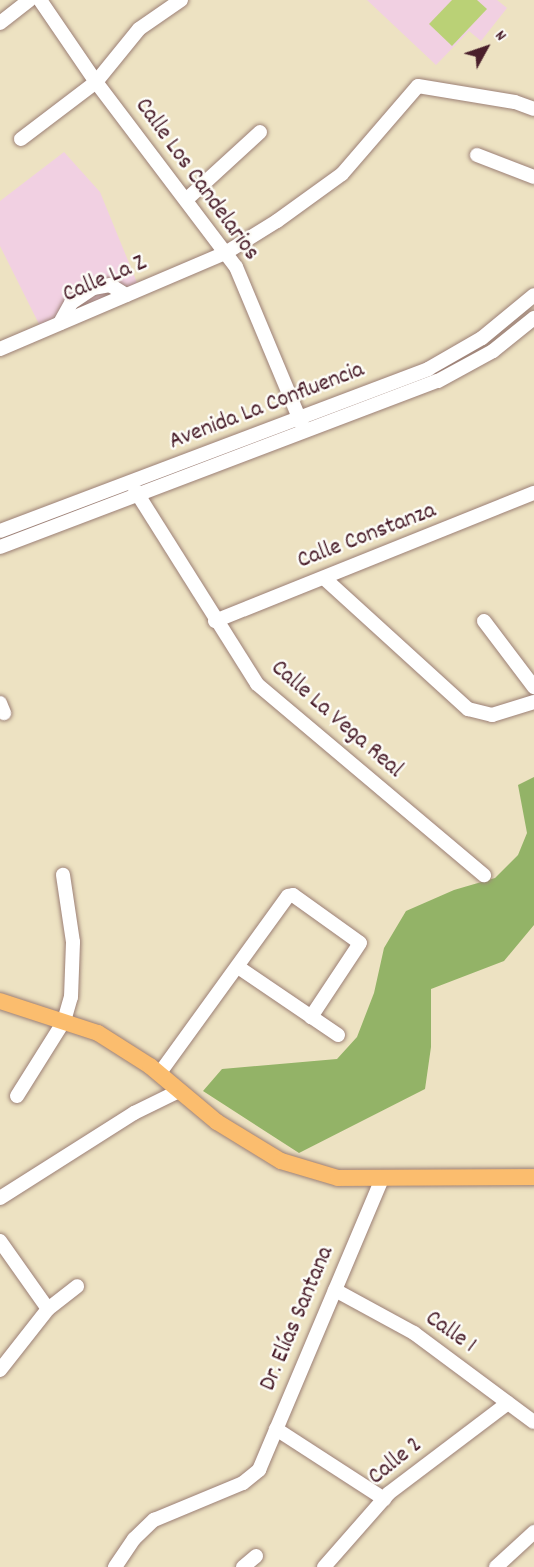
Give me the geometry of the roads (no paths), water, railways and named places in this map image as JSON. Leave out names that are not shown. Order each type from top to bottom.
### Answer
[{"type":"main road","points":[[0,1001],[98,1033],[159,1074],[217,1122],[280,1161],[338,1178],[534,1177]]},
{"type":"street","points":[[0,23],[29,0]]},
{"type":"street","name":"Calle Los Candelarios","points":[[40,0],[96,81],[227,252],[236,267],[305,433]]},
{"type":"street","points":[[21,139],[96,81],[122,44],[181,0]]},
{"type":"street","name":"Calle La Z","points":[[0,349],[227,252],[342,174],[418,86],[516,102],[534,109]]},
{"type":"street","points":[[187,199],[260,132]]},
{"type":"street","points":[[477,155],[534,177]]},
{"type":"street","points":[[60,323],[71,303],[93,288],[110,285],[126,295]]},
{"type":"street","name":"Avenida La Confluencia","points":[[0,531],[428,369],[482,338],[534,296]]},
{"type":"street","name":"Avenida La Confluencia","points":[[0,548],[438,381],[492,351],[534,318]]},
{"type":"street","name":"Calle La Vega Real","points":[[130,482],[215,621],[257,684],[484,875]]},
{"type":"street","name":"Calle Constanza","points":[[215,621],[534,493]]},
{"type":"street","points":[[324,578],[468,709],[492,715],[534,702]]},
{"type":"street","points":[[484,621],[534,687]]},
{"type":"street","points":[[17,1096],[64,1021],[71,997],[73,942],[63,875]]},
{"type":"street","points":[[159,1074],[288,896],[292,895],[357,938],[358,948],[311,1017]]},
{"type":"street","points":[[238,967],[338,1035]]},
{"type":"street","points":[[0,1198],[134,1113],[179,1091]]},
{"type":"street","name":"Dr. Elías Santana","points":[[115,1567],[134,1539],[154,1520],[252,1477],[259,1470],[383,1177]]},
{"type":"street","points":[[0,1241],[48,1309]]},
{"type":"street","points":[[0,1370],[48,1309],[77,1286]]},
{"type":"street","name":"Calle 1","points":[[335,1290],[414,1334],[534,1422]]},
{"type":"street","name":"Calle 2","points":[[324,1567],[384,1499],[508,1402]]},
{"type":"street","points":[[276,1428],[384,1499]]},
{"type":"street","points":[[496,1567],[534,1532]]},
{"type":"street","points":[[243,1567],[256,1556]]}]
